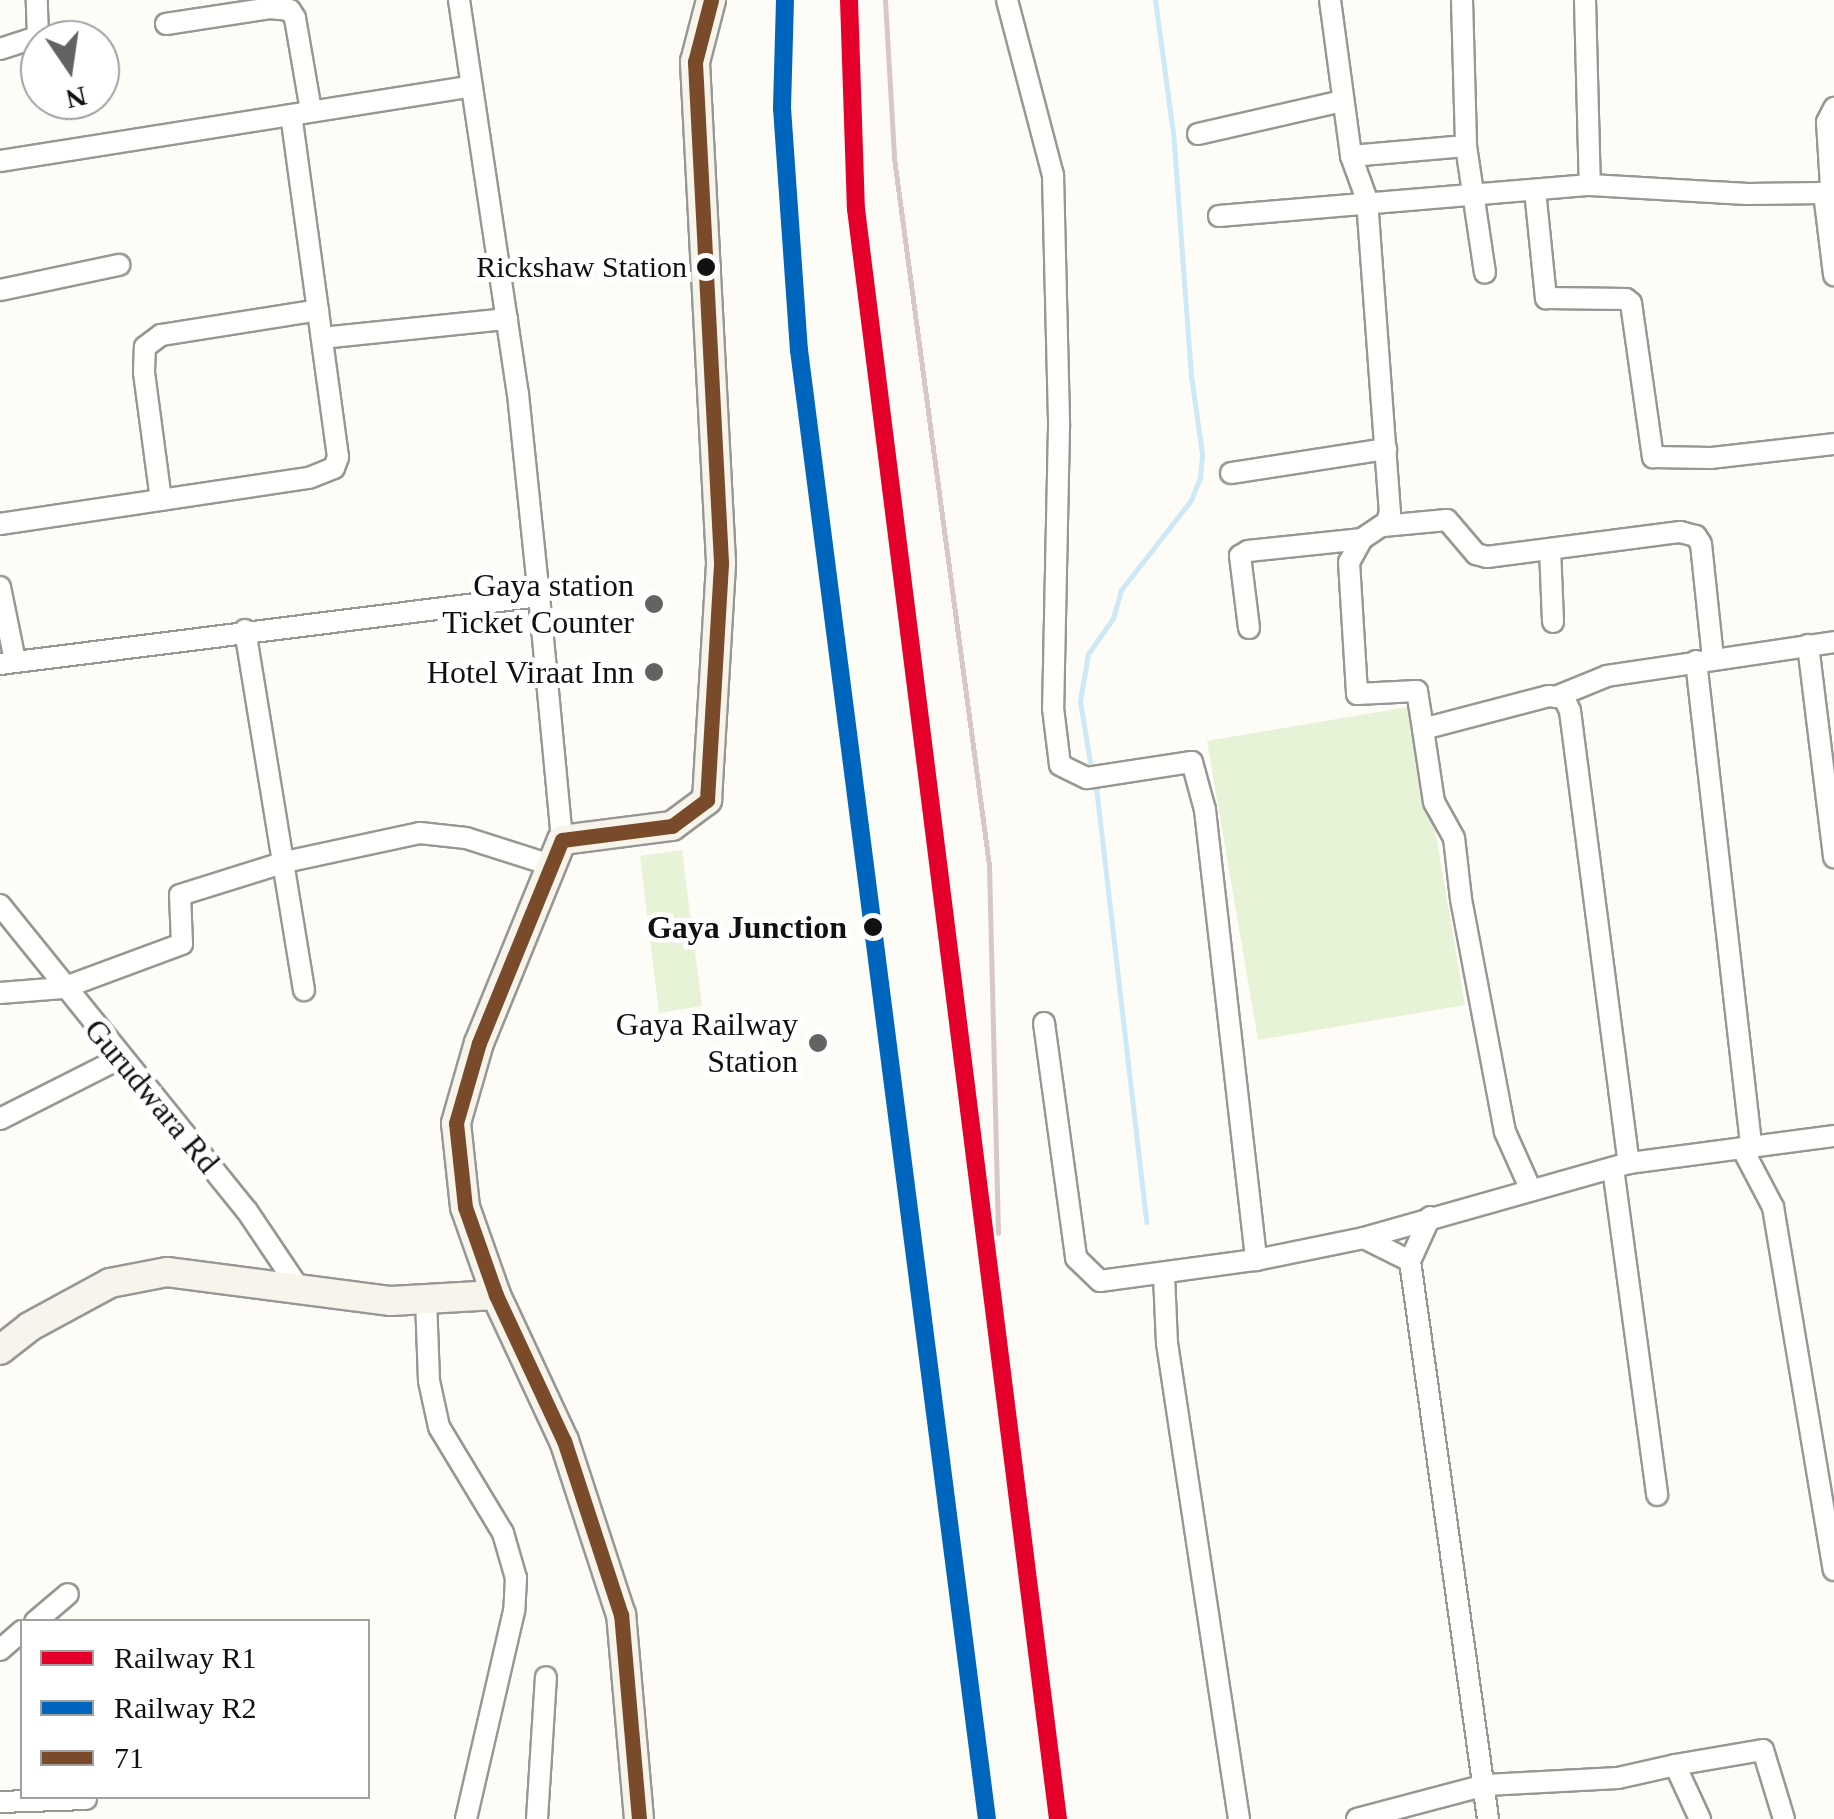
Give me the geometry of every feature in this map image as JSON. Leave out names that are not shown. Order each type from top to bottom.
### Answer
[{"type":"street","points":[[0,49],[38,38],[36,0]]},
{"type":"street","points":[[459,0],[507,319],[539,596],[557,852],[474,1058],[456,1124],[464,1207],[496,1295],[564,1441],[621,1614],[639,1819]]},
{"type":"street","points":[[0,994],[63,988],[182,944],[180,895],[284,862],[420,833],[557,852],[672,826],[708,800],[721,562],[695,62],[711,0]]},
{"type":"street","points":[[1007,0],[1053,175],[1059,427],[1053,708],[1060,765],[1087,778],[1192,762],[1206,810],[1256,1260]]},
{"type":"street","points":[[1330,0],[1351,156],[1367,200],[1390,512],[1383,526]]},
{"type":"street","points":[[1462,0],[1466,146],[1485,273]]},
{"type":"street","points":[[1585,0],[1590,185]]},
{"type":"street","points":[[0,524],[308,478],[334,468],[338,457],[318,310],[295,18],[290,10],[270,8],[166,24]]},
{"type":"street","points":[[0,138],[2,160],[472,86]]},
{"type":"street","points":[[1198,134],[1342,101]]},
{"type":"street","points":[[1834,108],[1827,122],[1832,183],[1824,193],[1834,275]]},
{"type":"street","points":[[1351,156],[1466,146]]},
{"type":"street","points":[[1219,216],[1367,200],[1590,185],[1824,193]]},
{"type":"street","points":[[1535,190],[1546,298],[1626,299],[1630,304],[1653,457],[1710,458],[1834,444]]},
{"type":"street","points":[[0,290],[119,265]]},
{"type":"street","points":[[161,500],[144,372],[145,346],[161,335],[318,310]]},
{"type":"street","points":[[322,338],[507,319]]},
{"type":"street","points":[[1231,473],[1386,449]]},
{"type":"street","points":[[1249,628],[1240,556],[1248,551],[1362,539],[1383,526],[1447,520],[1476,554],[1486,557],[1680,532],[1696,536],[1746,1147],[1773,1207],[1834,1570]]},
{"type":"street","points":[[1362,539],[1349,562],[1358,694],[1417,690],[1437,810],[1454,838],[1461,899],[1505,1132],[1531,1190]]},
{"type":"street","points":[[1550,549],[1553,622]]},
{"type":"street","points":[[0,587],[7,662],[539,596]]},
{"type":"street","points":[[246,630],[304,990]]},
{"type":"street","points":[[1423,729],[1558,696],[1607,676],[1834,642]]},
{"type":"street","points":[[1808,645],[1834,857]]},
{"type":"street","points":[[1558,696],[1570,711],[1657,1494]]},
{"type":"street","name":"Gurudwara Rd","points":[[0,905],[63,988],[248,1211],[300,1290]]},
{"type":"street","points":[[1044,1023],[1076,1258],[1100,1281],[1164,1275],[1364,1238],[1430,1216],[1621,1166],[1834,1136]]},
{"type":"street","points":[[0,1119],[121,1058]]},
{"type":"street","points":[[1430,1216],[1410,1261],[1488,1819]]},
{"type":"street","points":[[1364,1238],[1410,1261]]},
{"type":"street","points":[[0,1350],[29,1327],[110,1283],[168,1272],[391,1302],[496,1295]]},
{"type":"street","points":[[1164,1275],[1167,1343],[1239,1819]]},
{"type":"street","points":[[426,1299],[429,1381],[439,1428],[503,1533],[516,1578],[514,1611],[466,1819]]},
{"type":"street","points":[[38,1619],[68,1594]]},
{"type":"street","points":[[0,1650],[20,1633]]},
{"type":"street","points":[[537,1819],[546,1676]]},
{"type":"street","points":[[1357,1819],[1486,1785],[1618,1778],[1763,1750],[1784,1819]]},
{"type":"street","points":[[1675,1765],[1700,1819]]},
{"type":"street","points":[[3,1808],[86,1799]]},
{"type":"green space","points":[[1414,706],[1465,1005],[1258,1040],[1207,741]]},
{"type":"green space","points":[[682,850],[702,1006],[659,1013],[640,856]]},
{"type":"waterway","points":[[1090,762],[1080,701],[1088,654],[1113,618],[1121,590],[1191,500],[1200,478],[1202,454],[1191,376],[1173,133],[1155,0]]},
{"type":"waterway","points":[[1096,787],[1146,1222]]},
{"type":"railway","points":[[849,0],[856,209],[1025,1534]]},
{"type":"railway","points":[[885,0],[894,158],[989,865],[998,1233]]},
{"type":"rail line","name":"R2","points":[[785,0],[782,108],[799,350],[987,1819]]},
{"type":"rail line","name":"R1","points":[[849,0],[856,209],[1058,1819]]},
{"type":"transit line","name":"71","points":[[639,1819],[621,1615],[564,1441],[496,1295],[465,1207],[456,1123],[479,1043],[562,840],[672,826],[707,800],[721,562],[695,62],[711,0]]},
{"type":"place","name":"Rickshaw Station","points":[[706,267]]},
{"type":"place","name":"Gaya station Ticket Counter","points":[[654,604]]},
{"type":"place","name":"Hotel Viraat Inn","points":[[654,672]]},
{"type":"place","name":"Gaya Junction","points":[[873,927]]},
{"type":"place","name":"Gaya Railway Station","points":[[818,1043]]}]
